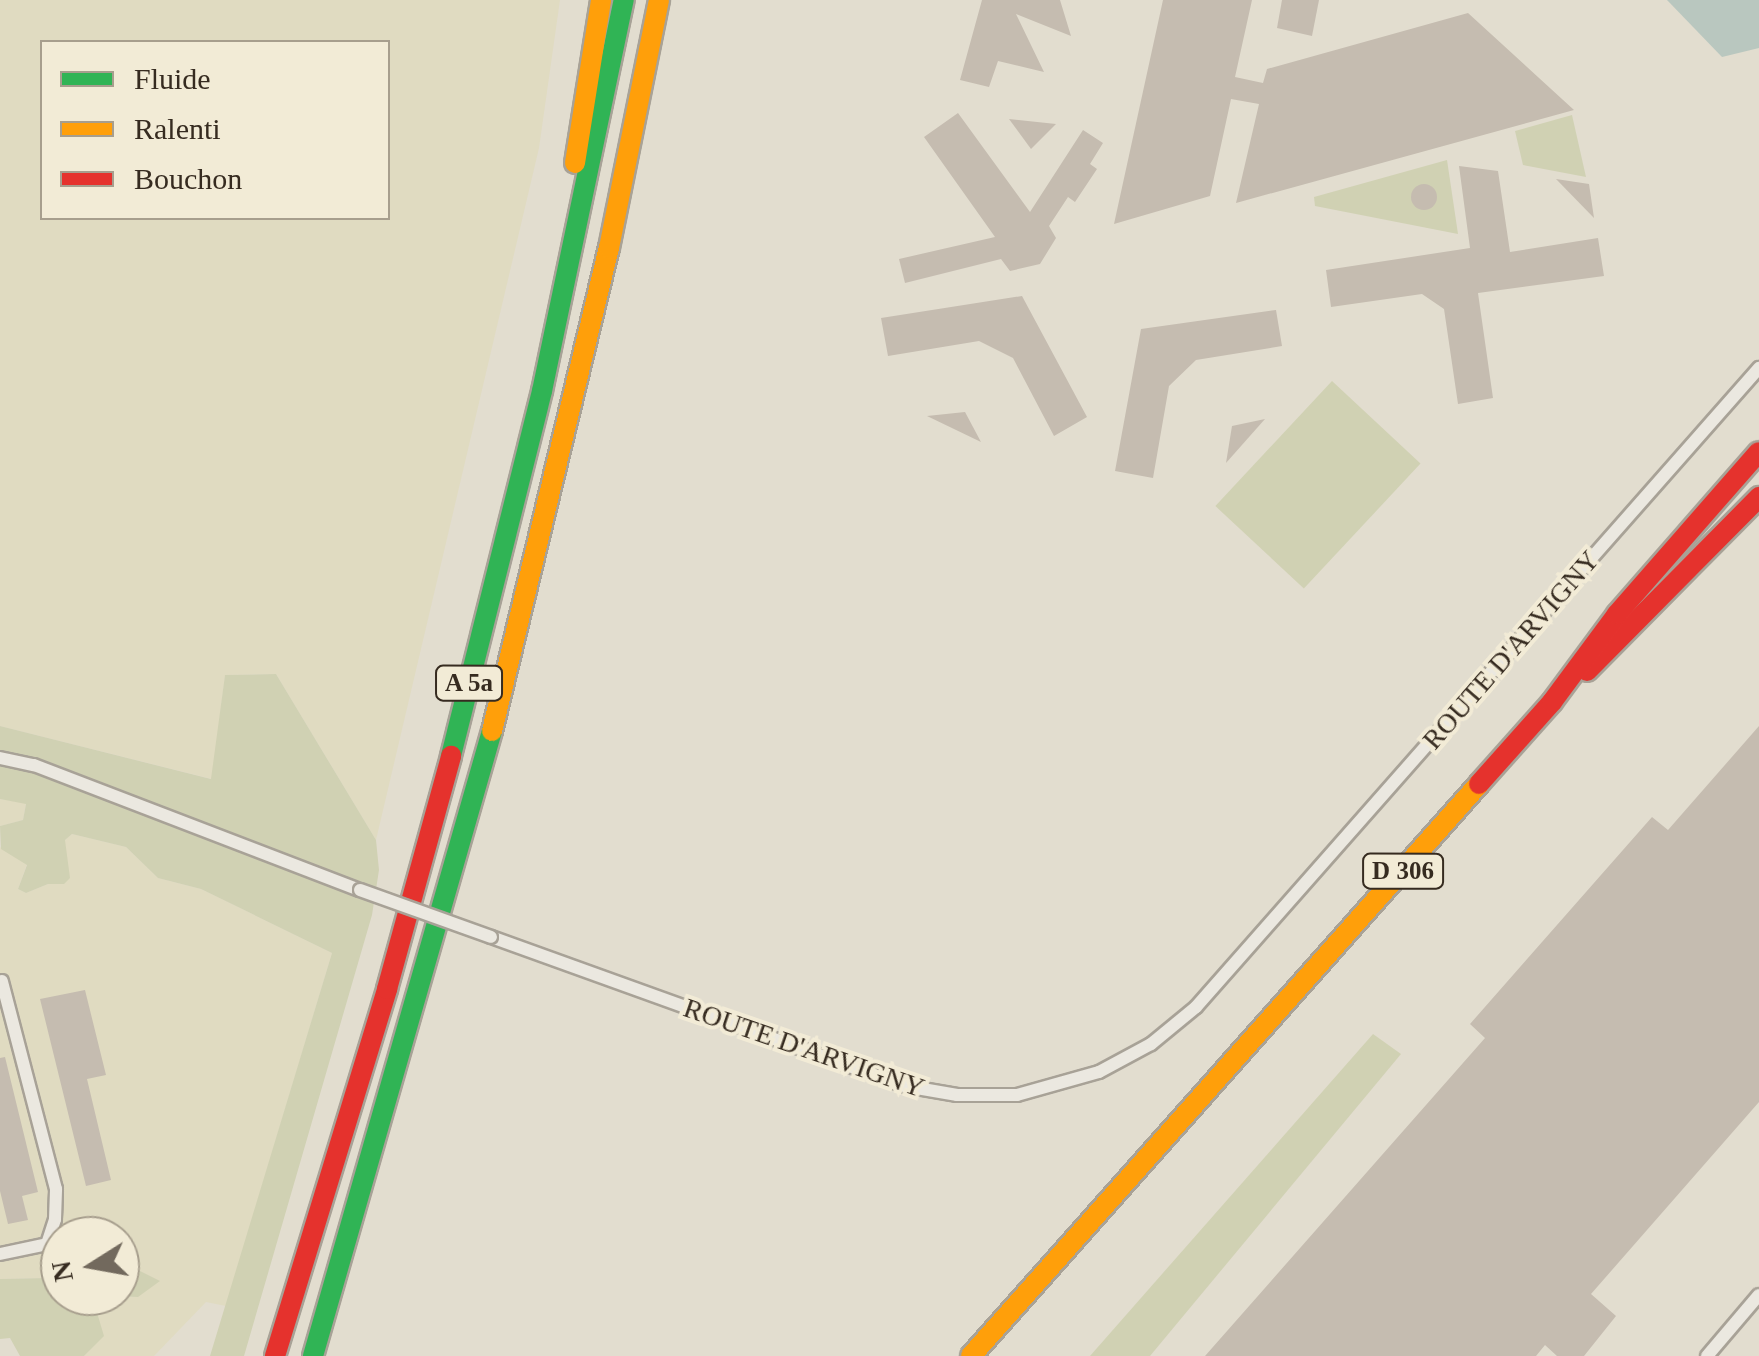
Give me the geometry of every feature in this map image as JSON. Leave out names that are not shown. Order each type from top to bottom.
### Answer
[{"type":"main road","points":[[572,250],[575,156],[601,0]]},
{"type":"main road","name":"A 5a","points":[[276,1356],[376,1024],[456,737],[572,250],[624,0]]},
{"type":"main road","name":"A 5a","points":[[313,1356],[493,728],[609,248],[659,0]]},
{"type":"main road","name":"D 306","points":[[1552,702],[1617,614],[1759,452]]},
{"type":"main road","name":"D 306","points":[[971,1356],[1552,702],[1759,497]]},
{"type":"street","name":"ROUTE D'ARVIGNY","points":[[0,758],[34,766],[360,890],[873,1075],[936,1093],[1017,1096],[1100,1072],[1151,1044],[1196,1007],[1759,368]]},
{"type":"street","points":[[0,1254],[47,1244],[55,1219],[56,1189],[2,981]]},
{"type":"street","points":[[1706,1356],[1759,1296]]},
{"type":"shaded area","points":[[0,0],[560,0],[539,148],[376,840],[276,674],[225,675],[212,779],[0,726]]},
{"type":"shaded area","points":[[1667,0],[1759,0],[1759,48],[1722,57]]},
{"type":"shaded area","points":[[0,799],[26,803],[23,820],[0,826]]},
{"type":"shaded area","points":[[72,834],[126,847],[158,878],[201,889],[332,953],[226,1306],[206,1302],[154,1356],[84,1356],[103,1336],[97,1316],[140,1316],[140,1216],[40,1216],[40,1278],[0,1279],[0,847],[27,864],[18,889],[26,893],[48,884],[64,884],[65,840]]},
{"type":"green space","points":[[1572,115],[1586,177],[1523,165],[1515,131]]},
{"type":"green space","points":[[1447,160],[1458,234],[1315,206],[1314,197]]},
{"type":"green space","points":[[1332,381],[1420,464],[1304,589],[1215,506]]},
{"type":"green space","points":[[276,674],[376,840],[379,870],[372,915],[244,1356],[210,1356],[332,953],[201,889],[158,878],[126,847],[72,834],[65,840],[70,878],[64,884],[48,884],[26,893],[18,889],[27,865],[1,849],[0,826],[23,820],[26,804],[0,799],[0,726],[211,779],[225,675]]},
{"type":"green space","points":[[1373,1034],[1401,1054],[1150,1356],[1090,1356]]},
{"type":"green space","points":[[140,1271],[160,1281],[140,1296]]},
{"type":"green space","points":[[40,1278],[40,1316],[98,1316],[104,1336],[84,1356],[20,1356],[10,1338],[0,1339],[0,1279]]},
{"type":"building","points":[[982,0],[1060,0],[1071,36],[1016,14],[1044,72],[998,61],[989,87],[960,80]]},
{"type":"building","points":[[1163,0],[1252,0],[1235,77],[1263,83],[1267,69],[1468,13],[1574,110],[1236,203],[1259,104],[1231,99],[1210,196],[1114,224]]},
{"type":"building","points":[[1282,0],[1319,0],[1312,36],[1277,28]]},
{"type":"building","points":[[958,113],[1030,212],[1083,130],[1103,143],[1090,164],[1097,169],[1075,202],[1068,197],[1049,226],[1056,238],[1040,264],[1010,271],[1001,259],[905,283],[899,259],[995,237],[924,137]]},
{"type":"building","points":[[1009,119],[1056,124],[1031,149]]},
{"type":"building","points":[[1459,166],[1498,171],[1510,252],[1598,238],[1604,276],[1478,293],[1493,398],[1458,404],[1444,309],[1422,294],[1331,307],[1326,270],[1470,248]]},
{"type":"building","points":[[1556,179],[1589,184],[1594,218]]},
{"type":"building","points":[[1424,184],[1433,188],[1437,197],[1433,206],[1424,210],[1415,206],[1411,197],[1415,188]]},
{"type":"building","points":[[1022,296],[1087,417],[1054,436],[1013,358],[979,341],[888,356],[881,318]]},
{"type":"building","points":[[1276,310],[1282,346],[1196,360],[1169,386],[1153,478],[1115,471],[1141,329]]},
{"type":"building","points":[[965,412],[981,442],[927,416]]},
{"type":"building","points":[[1265,419],[1226,463],[1232,426]]},
{"type":"building","points":[[1759,726],[1759,1102],[1591,1294],[1616,1316],[1584,1356],[1557,1356],[1545,1345],[1536,1356],[1205,1356],[1485,1038],[1470,1024],[1652,817],[1668,830]]},
{"type":"building","points":[[85,990],[106,1075],[87,1079],[111,1180],[86,1186],[40,999]]},
{"type":"building","points":[[5,1057],[38,1192],[22,1196],[28,1220],[8,1224],[0,1191],[0,1058]]},
{"type":"traffic: fast","points":[[451,756],[542,391],[624,0]]},
{"type":"traffic: fast","points":[[313,1356],[492,731]]},
{"type":"traffic: slow","points":[[575,163],[601,0]]},
{"type":"traffic: slow","points":[[492,731],[609,248],[659,0]]},
{"type":"traffic: slow","points":[[971,1356],[1479,784]]},
{"type":"traffic: jam","points":[[1479,784],[1552,702],[1617,614],[1759,452]]},
{"type":"traffic: jam","points":[[1587,671],[1759,497]]},
{"type":"traffic: jam","points":[[275,1356],[387,989],[451,756]]}]
